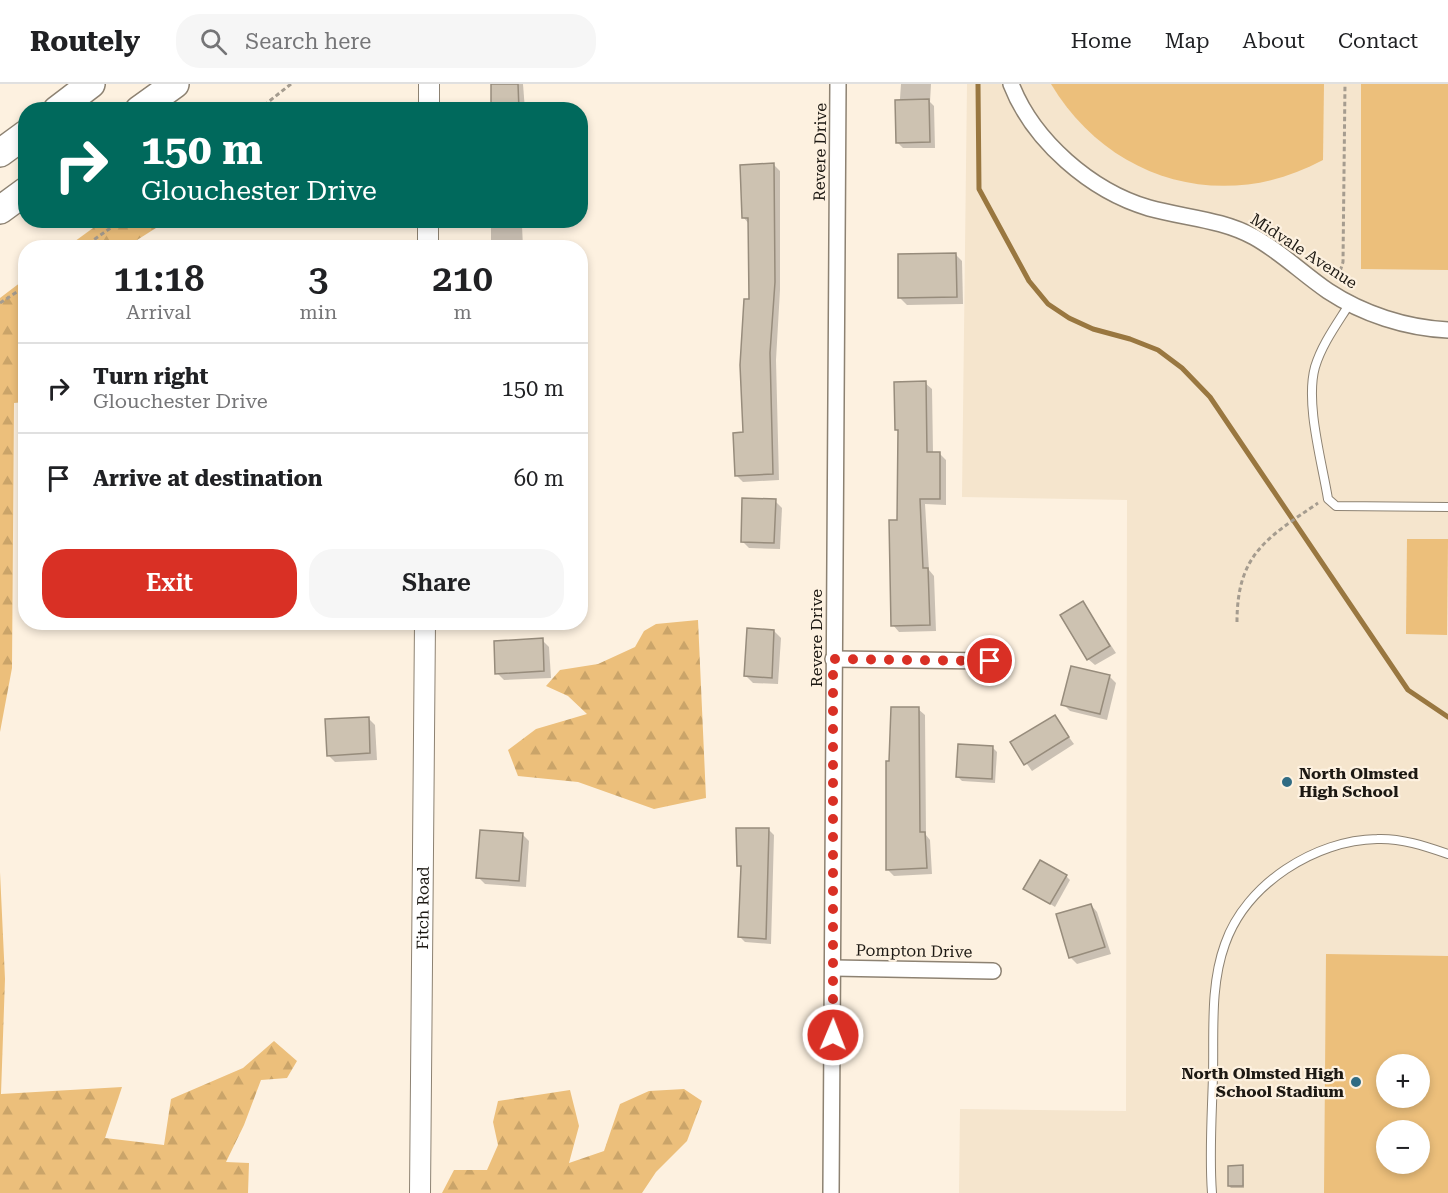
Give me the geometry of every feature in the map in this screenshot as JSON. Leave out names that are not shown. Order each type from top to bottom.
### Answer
[{"type":"highway","points":[[67,102],[91,84]]},
{"type":"highway","points":[[150,102],[175,84]]},
{"type":"highway","points":[[0,153],[18,140]]},
{"type":"highway","points":[[0,210],[18,197]]},
{"type":"street","points":[[429,84],[429,102]]},
{"type":"street","name":"Revere Drive","points":[[831,1193],[838,84]]},
{"type":"street","name":"Midvale Avenue","points":[[1011,84],[1018,103],[1050,144],[1070,164],[1096,182],[1148,207],[1231,226],[1277,252],[1330,292],[1350,303],[1402,324],[1448,330]]},
{"type":"street","name":"Fitch Road","points":[[420,1193],[425,630]]},
{"type":"street","points":[[833,659],[990,661]]},
{"type":"street","name":"Pompton Drive","points":[[834,968],[993,971]]},
{"type":"lane","points":[[1350,303],[1322,348],[1313,381],[1314,413],[1328,500],[1336,506],[1448,507]]},
{"type":"lane","points":[[1212,1193],[1214,998],[1225,942],[1240,917],[1260,892],[1294,864],[1345,843],[1380,839],[1398,840],[1448,854]]},
{"type":"path","points":[[268,102],[291,84]]},
{"type":"path","points":[[1338,278],[1343,262],[1345,84]]},
{"type":"path","points":[[93,240],[111,228]]},
{"type":"path","points":[[0,303],[18,291]]},
{"type":"path","points":[[1237,622],[1242,579],[1250,560],[1262,545],[1280,530],[1320,502]]},
{"type":"shaded area","name":"North Olmsted High School","points":[[967,84],[1448,84],[1448,1193],[959,1193],[960,1109],[1126,1111],[1127,500],[962,497]]},
{"type":"green space","points":[[1051,84],[1324,84],[1323,160],[1285,176],[1246,185],[1208,185],[1171,179],[1136,165],[1104,144],[1075,117]]},
{"type":"green space","points":[[1361,84],[1448,84],[1448,270],[1361,269]]},
{"type":"green space","points":[[93,228],[156,228],[137,240],[77,240]]},
{"type":"green space","points":[[18,284],[18,403],[14,403],[12,668],[0,732],[0,298]]},
{"type":"green space","points":[[1407,539],[1448,539],[1447,635],[1406,634]]},
{"type":"green space","points":[[698,620],[706,798],[654,809],[578,782],[518,776],[508,750],[536,729],[587,714],[568,696],[546,686],[560,670],[598,664],[635,647],[644,631],[656,624]]},
{"type":"green space","points":[[0,872],[5,979],[1,1094],[122,1087],[105,1138],[164,1145],[171,1099],[243,1068],[274,1041],[297,1061],[287,1078],[261,1080],[244,1125],[226,1162],[249,1163],[248,1193],[0,1193]]},
{"type":"green space","name":"North Olmsted High School Stadium","points":[[1326,954],[1448,956],[1448,1193],[1324,1193]]},
{"type":"green space","points":[[684,1089],[702,1101],[687,1141],[656,1172],[642,1193],[442,1193],[454,1170],[487,1170],[498,1145],[493,1122],[498,1101],[570,1090],[579,1126],[569,1163],[604,1151],[620,1104],[649,1091]]},
{"type":"building","points":[[491,84],[518,84],[519,102],[491,102]]},
{"type":"building","points":[[929,99],[930,142],[896,143],[895,100]]},
{"type":"building","points":[[774,163],[775,282],[770,353],[773,474],[735,476],[733,433],[743,432],[740,365],[744,299],[749,299],[748,218],[742,218],[740,165]]},
{"type":"building","points":[[956,253],[957,297],[898,298],[898,254]]},
{"type":"building","points":[[926,381],[927,452],[940,452],[940,499],[920,499],[923,568],[928,568],[930,625],[891,626],[889,520],[897,520],[898,430],[895,430],[894,382]]},
{"type":"building","points":[[742,498],[776,499],[774,543],[741,542]]},
{"type":"building","points":[[1083,601],[1110,646],[1087,660],[1060,615]]},
{"type":"building","points":[[747,628],[774,630],[772,678],[744,676]]},
{"type":"building","points":[[543,638],[544,671],[495,674],[494,641]]},
{"type":"building","points":[[1071,666],[1110,675],[1100,714],[1061,705]]},
{"type":"building","points":[[891,707],[919,707],[920,832],[925,832],[927,868],[886,870],[886,761],[889,761]]},
{"type":"building","points":[[1055,715],[1069,737],[1024,765],[1010,742]]},
{"type":"building","points":[[369,717],[370,753],[327,756],[325,719]]},
{"type":"building","points":[[958,744],[993,746],[992,779],[956,777]]},
{"type":"building","points":[[736,828],[769,828],[766,939],[738,937],[741,866],[737,866]]},
{"type":"building","points":[[480,830],[523,833],[519,881],[476,878]]},
{"type":"building","points":[[1040,860],[1067,875],[1050,904],[1023,889]]},
{"type":"building","points":[[1091,904],[1105,947],[1069,958],[1056,914]]},
{"type":"building","points":[[1243,1165],[1243,1186],[1228,1186],[1228,1166]]},
{"type":"waterway","points":[[978,84],[979,189],[1029,281],[1048,304],[1069,318],[1093,329],[1130,339],[1158,350],[1182,368],[1210,397],[1408,690],[1448,717]]},
{"type":"place","name":"North Olmsted High School","points":[[1287,782]]},
{"type":"place","name":"North Olmsted High School Stadium","points":[[1356,1082]]},
{"type":"route","points":[[833,1035],[833,659],[990,661]]}]
